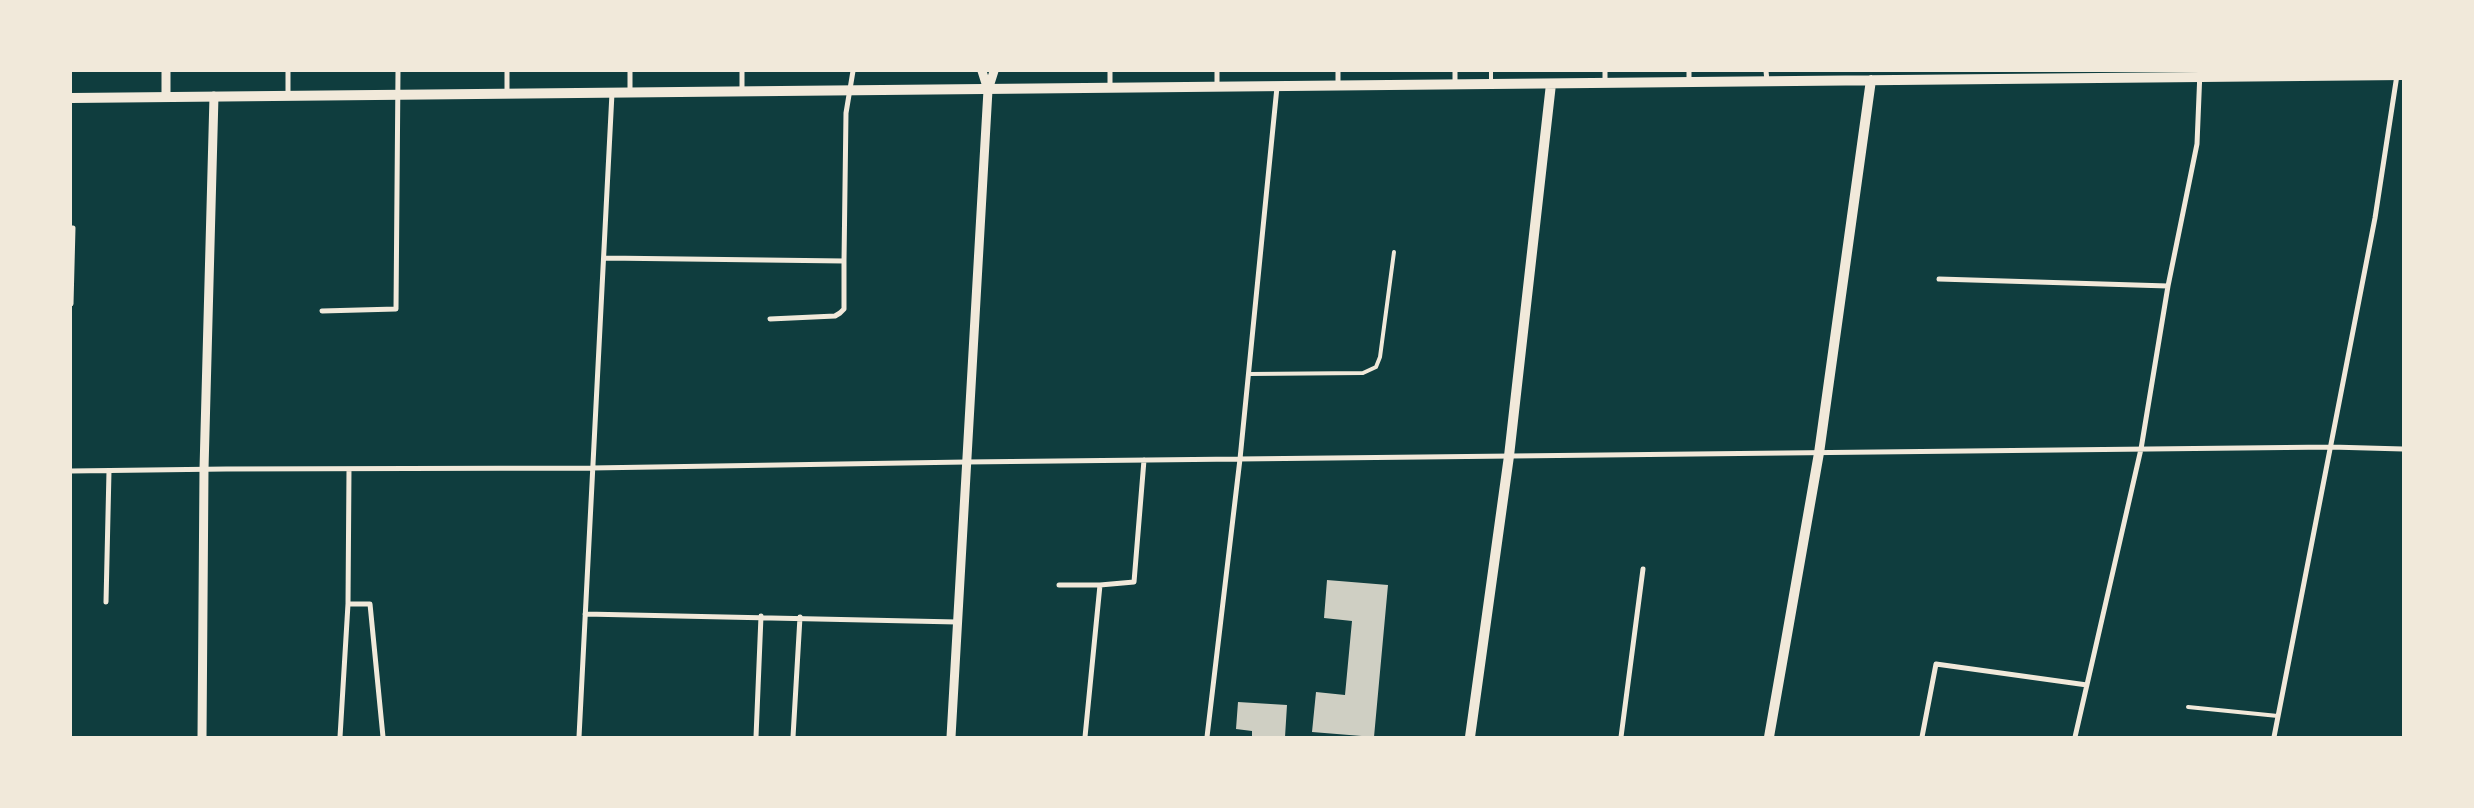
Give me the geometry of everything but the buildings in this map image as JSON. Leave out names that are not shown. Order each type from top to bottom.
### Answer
[{"type":"main road","points":[[71,98],[1689,83],[1766,76],[1842,76],[1871,80],[1920,76],[1997,75],[2366,73],[2400,75]]},
{"type":"main road","points":[[1769,737],[1820,453],[1871,80]]},
{"type":"main road","points":[[1470,737],[1510,456],[1551,84]]},
{"type":"street","points":[[166,71],[166,96]]},
{"type":"street","points":[[288,71],[288,95]]},
{"type":"street","points":[[322,311],[396,309],[398,71]]},
{"type":"street","points":[[507,71],[507,94]]},
{"type":"street","points":[[630,71],[630,93]]},
{"type":"street","points":[[742,71],[742,92]]},
{"type":"street","points":[[770,319],[835,316],[844,309],[846,113],[853,71]]},
{"type":"street","points":[[982,71],[988,90]]},
{"type":"street","points":[[952,737],[988,90],[994,71]]},
{"type":"street","points":[[1110,71],[1110,89]]},
{"type":"street","points":[[1217,71],[1217,88]]},
{"type":"street","points":[[1338,71],[1338,86]]},
{"type":"street","points":[[1455,71],[1455,85]]},
{"type":"street","points":[[1605,71],[1605,84]]},
{"type":"street","points":[[1689,71],[1689,83]]},
{"type":"street","points":[[2075,737],[2141,449],[2168,286],[2197,144],[2200,74]]},
{"type":"street","points":[[2274,737],[2376,218],[2400,75]]},
{"type":"street","points":[[1207,737],[1240,459],[1278,87]]},
{"type":"street","points":[[579,737],[591,468],[605,258],[612,93]]},
{"type":"street","points":[[202,737],[204,469],[214,96]]},
{"type":"street","points":[[71,304],[72,228]]},
{"type":"street","points":[[605,258],[844,261]]},
{"type":"street","points":[[1939,279],[2168,286]]},
{"type":"street","points":[[71,472],[204,469],[591,468],[2331,447],[2403,449]]},
{"type":"street","points":[[1059,586],[1134,582],[1144,460]]},
{"type":"street","points":[[340,737],[348,604],[349,469]]},
{"type":"street","points":[[106,602],[109,471]]},
{"type":"street","points":[[1621,737],[1643,569]]},
{"type":"street","points":[[1085,737],[1100,585]]},
{"type":"street","points":[[348,604],[370,604],[383,737]]},
{"type":"street","points":[[585,614],[761,616],[957,622]]},
{"type":"street","points":[[756,737],[761,616]]},
{"type":"street","points":[[793,737],[800,617]]},
{"type":"street","points":[[1922,737],[1936,664],[2087,685]]},
{"type":"lane","points":[[1491,71],[1491,85]]},
{"type":"lane","points":[[1248,374],[1363,373],[1376,368],[1380,357],[1394,252]]},
{"type":"lane","points":[[2188,707],[2278,716]]}]
